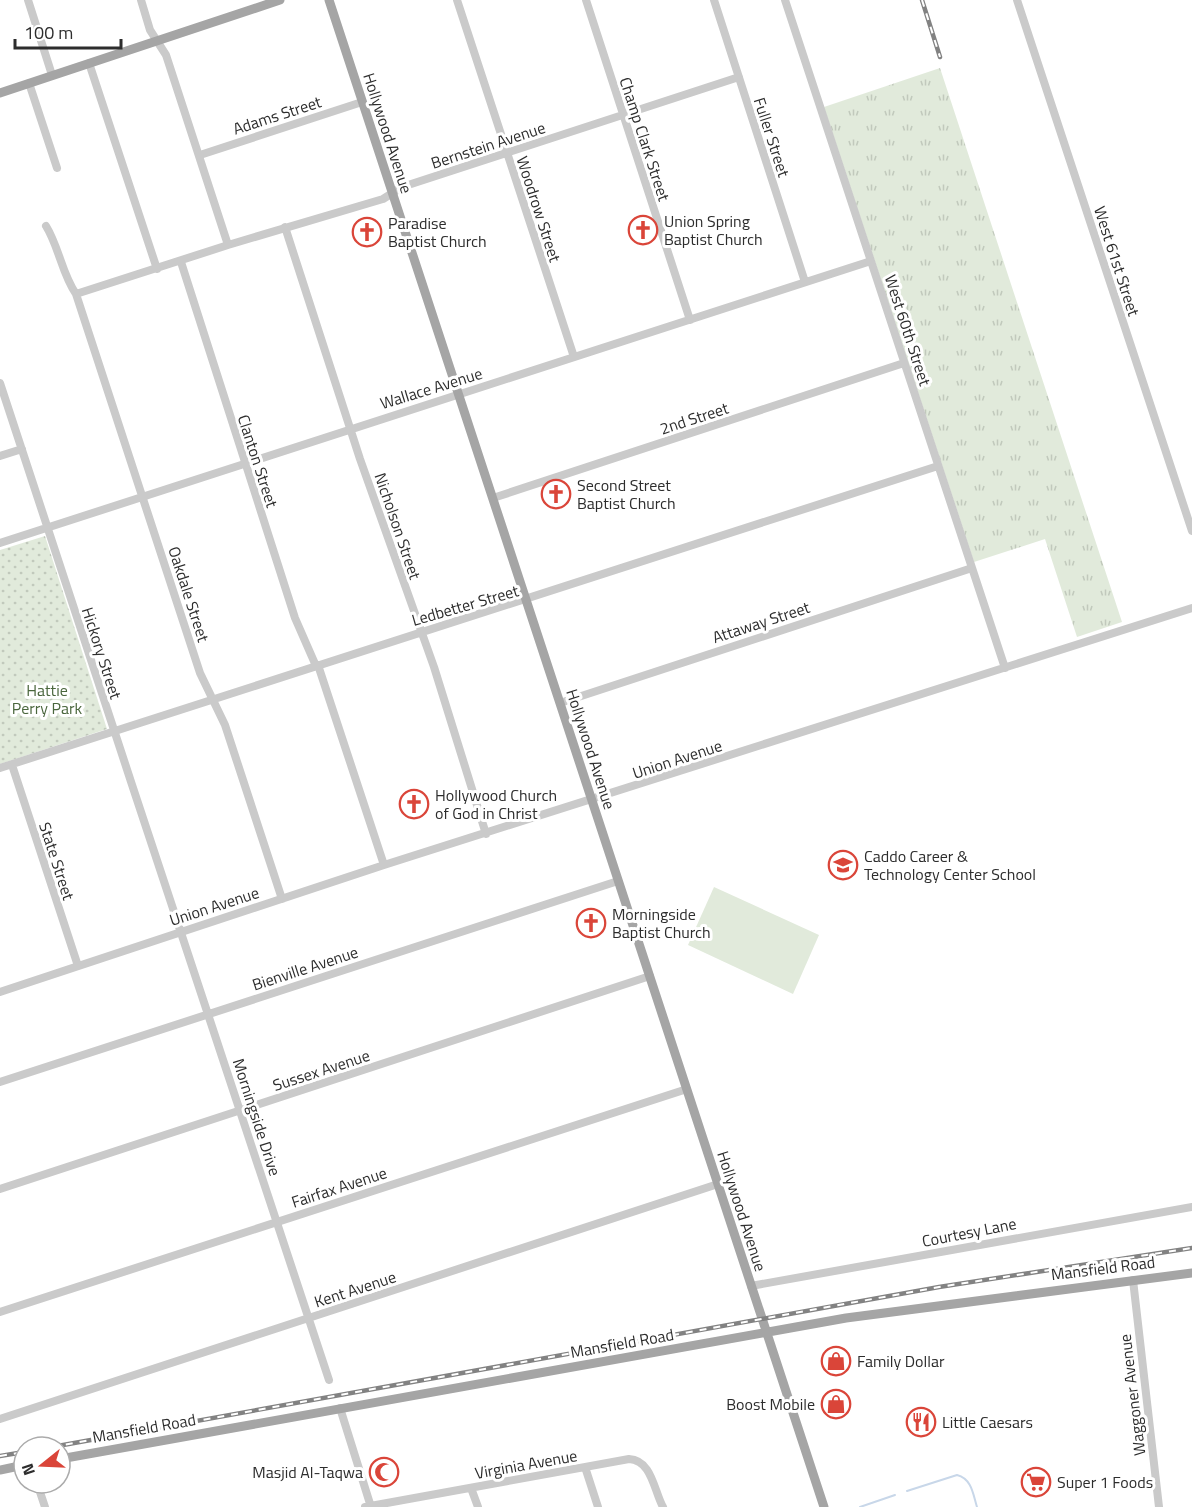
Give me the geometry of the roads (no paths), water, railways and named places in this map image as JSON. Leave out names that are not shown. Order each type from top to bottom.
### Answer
[{"type":"main road","points":[[0,93],[159,41],[254,4],[280,0]]},
{"type":"main road","name":"Hollywood Avenue","points":[[328,0],[824,1507]]},
{"type":"main road","name":"Mansfield Road","points":[[72,1456],[881,1313],[1192,1273]]},
{"type":"street","points":[[28,0],[52,75]]},
{"type":"street","points":[[141,0],[150,30],[166,55],[228,245]]},
{"type":"street","name":"Woodrow Street","points":[[457,0],[574,357]]},
{"type":"street","name":"Champ Clark Street","points":[[586,0],[690,320]]},
{"type":"street","name":"Fuller Street","points":[[714,0],[805,282]]},
{"type":"street","name":"West 60th Street","points":[[785,0],[1005,668]]},
{"type":"street","name":"West 61st Street","points":[[1017,0],[1192,531]]},
{"type":"street","points":[[89,63],[157,269]]},
{"type":"street","name":"Bernstein Avenue","points":[[76,294],[393,195],[402,187],[739,77]]},
{"type":"street","points":[[28,83],[57,168]]},
{"type":"street","name":"Adams Street","points":[[200,155],[362,102]]},
{"type":"street","name":"Oakdale Street","points":[[46,226],[53,238],[69,284],[76,294],[200,674],[213,699],[235,756],[282,899]]},
{"type":"street","name":"Nicholson Street","points":[[285,227],[420,632],[434,667],[486,834]]},
{"type":"street","name":"Wallace Avenue","points":[[0,543],[871,261]]},
{"type":"street","name":"Clanton Street","points":[[181,262],[300,634],[317,665],[384,865]]},
{"type":"street","name":"2nd Street","points":[[492,498],[904,363]]},
{"type":"street","name":"Hickory Street","points":[[0,382],[180,931]]},
{"type":"street","points":[[0,456],[22,449]]},
{"type":"street","name":"Ledbetter Street","points":[[0,768],[420,632],[526,601],[938,466]]},
{"type":"street","name":"Attaway Street","points":[[560,703],[972,568]]},
{"type":"street","name":"Union Avenue","points":[[0,992],[384,865],[1192,608]]},
{"type":"street","name":"State Street","points":[[12,765],[78,966]]},
{"type":"street","name":"Bienville Avenue","points":[[0,1082],[618,881]]},
{"type":"street","name":"Morningside Drive","points":[[180,931],[329,1380]]},
{"type":"street","name":"Sussex Avenue","points":[[0,1189],[650,976]]},
{"type":"street","name":"Fairfax Avenue","points":[[0,1312],[687,1089]]},
{"type":"street","name":"Kent Avenue","points":[[0,1419],[718,1184]]},
{"type":"street","name":"Courtesy Lane","points":[[751,1286],[1192,1207]]},
{"type":"street","name":"Waggoner Avenue","points":[[1133,1280],[1159,1507]]},
{"type":"street","points":[[340,1408],[369,1507]]},
{"type":"street","name":"Virginia Avenue","points":[[369,1507],[629,1459],[639,1461],[646,1467],[663,1507]]},
{"type":"street","points":[[585,1467],[598,1507]]},
{"type":"street","points":[[471,1488],[478,1507]]},
{"type":"waterway","points":[[907,1491],[957,1475],[969,1483],[977,1507]]},
{"type":"waterway","points":[[860,1507],[895,1495]]},
{"type":"railway","points":[[922,0],[940,57]]},
{"type":"railway","points":[[72,1443],[939,1287],[1192,1248]]},
{"type":"railway","points":[[0,1456],[12,1454]]},
{"type":"place","name":"Union Spring Baptist Church","points":[[643,230]]},
{"type":"place","name":"Paradise Baptist Church","points":[[367,232]]},
{"type":"place","name":"Second Street Baptist Church","points":[[556,494]]},
{"type":"place","name":"Hollywood Church of God in Christ","points":[[414,804]]},
{"type":"place","name":"Caddo Career & Technology Center School","points":[[843,865]]},
{"type":"place","name":"Morningside Baptist Church","points":[[591,923]]},
{"type":"place","name":"Family Dollar","points":[[836,1361]]},
{"type":"place","name":"Boost Mobile","points":[[836,1404]]},
{"type":"place","name":"Little Caesars","points":[[921,1422]]},
{"type":"place","name":"Masjid Al-Taqwa","points":[[384,1472]]},
{"type":"place","name":"Super 1 Foods","points":[[1036,1482]]},
{"type":"park label","name":"Hattie Perry Park","points":[[47,699]]}]
